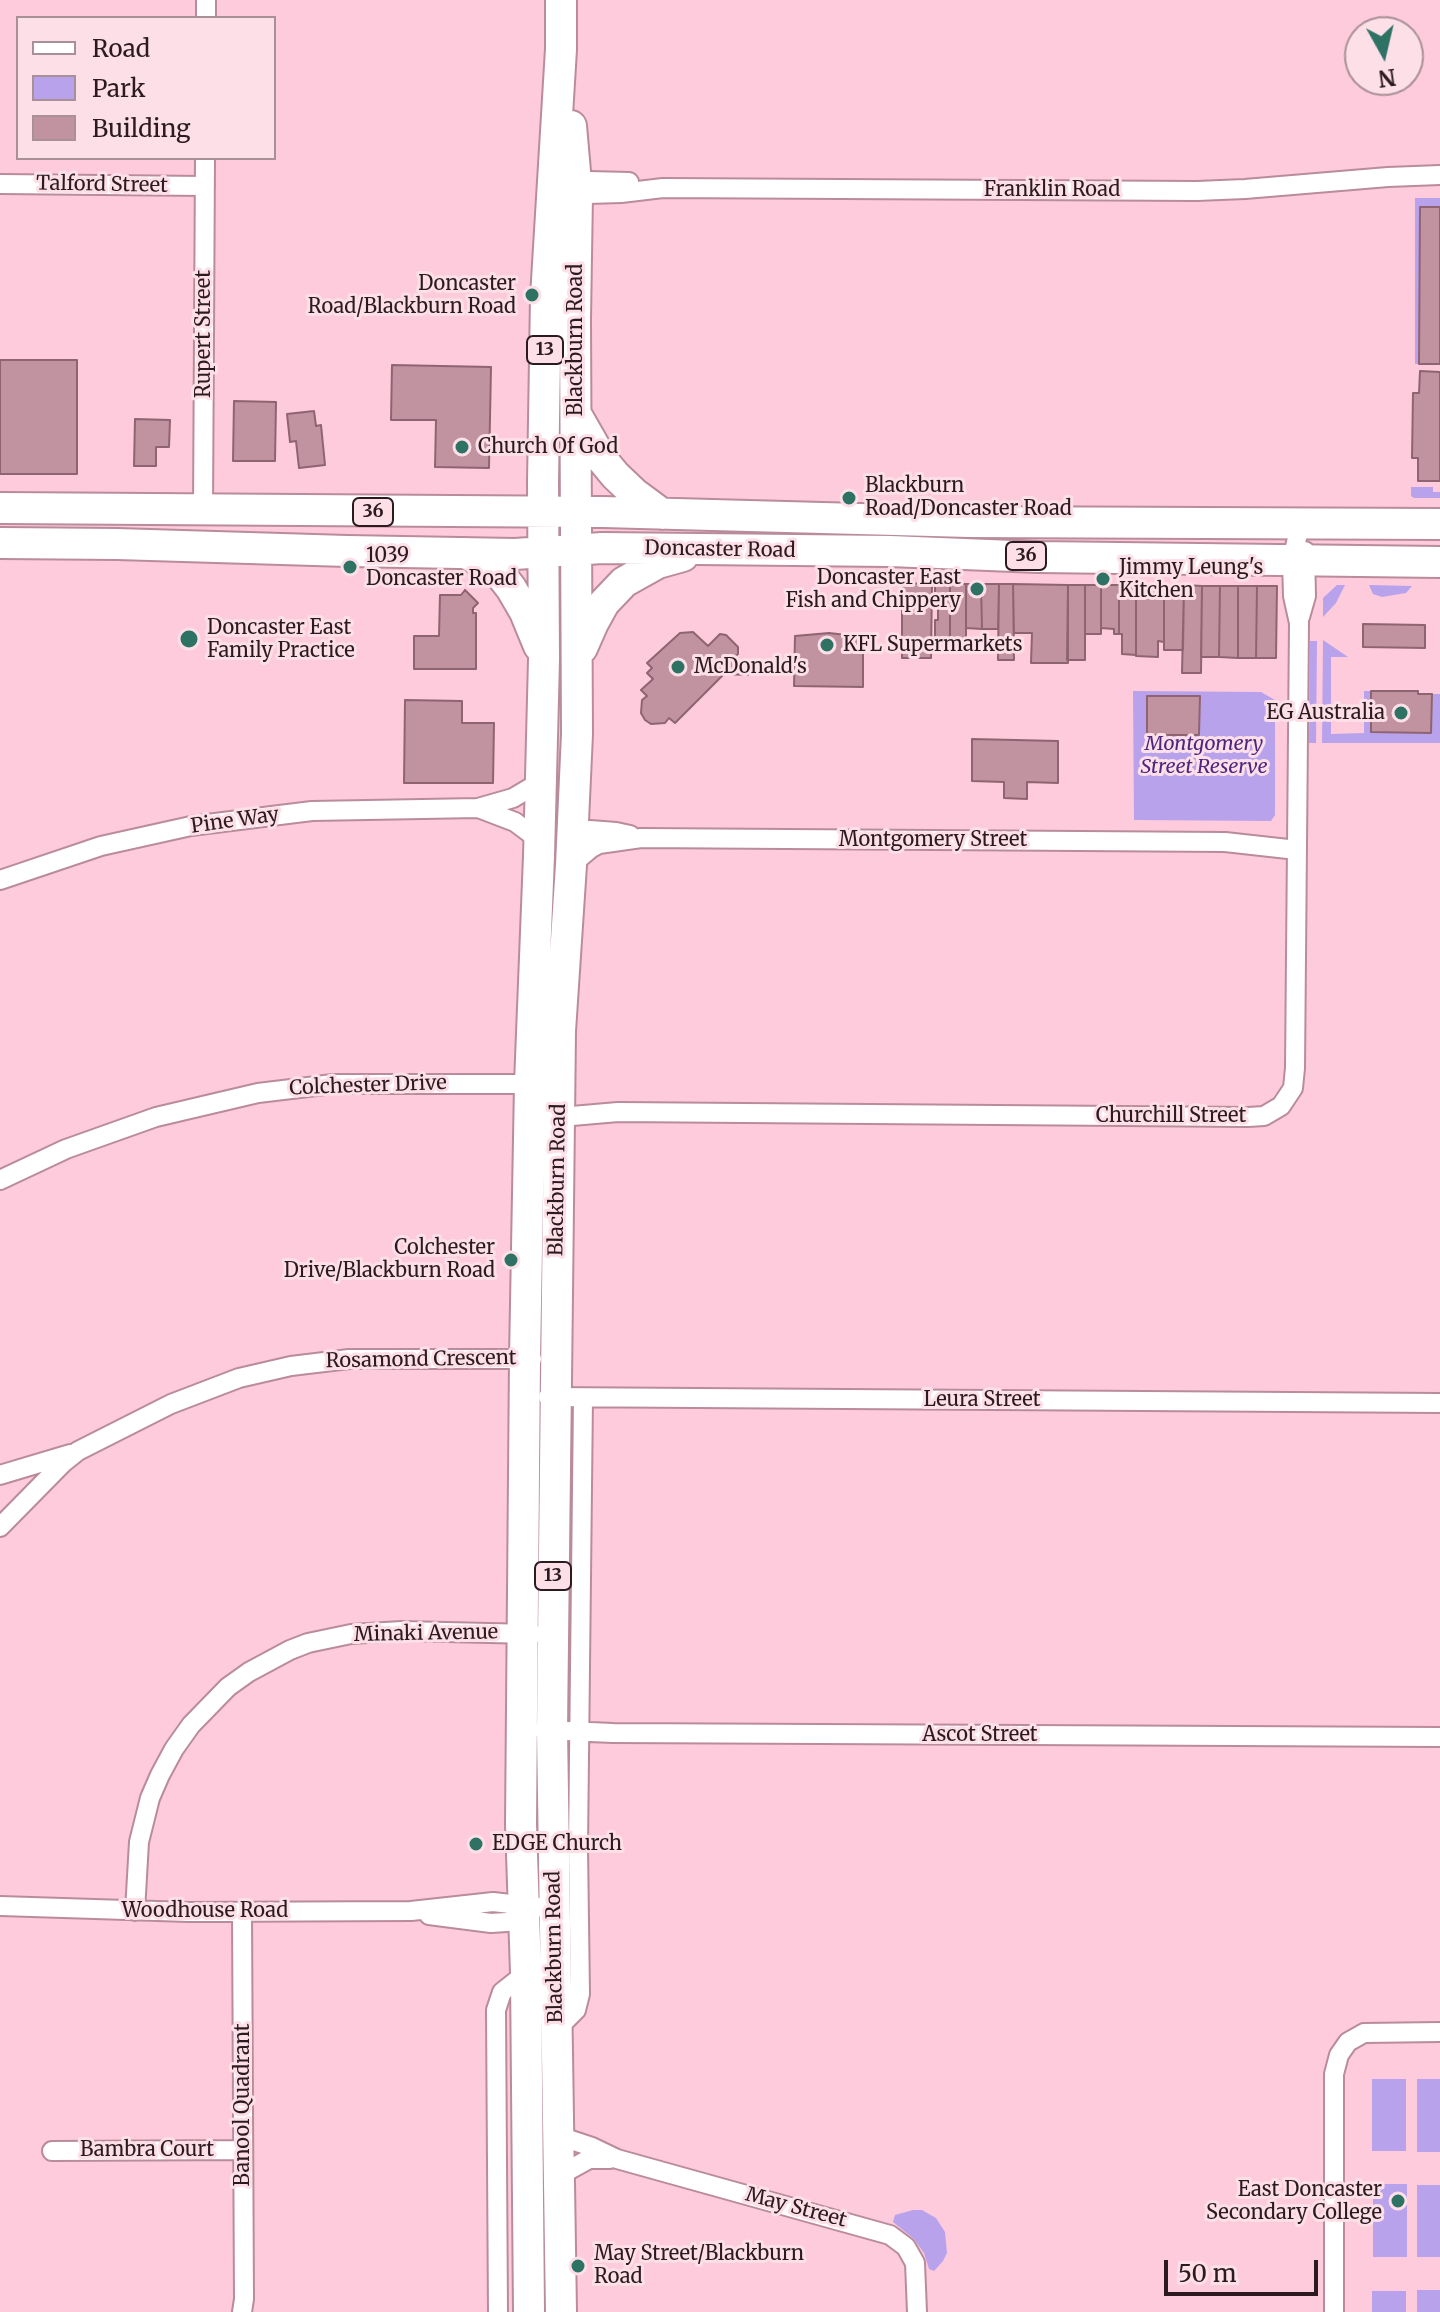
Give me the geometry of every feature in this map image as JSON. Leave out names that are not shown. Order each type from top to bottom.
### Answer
[{"type":"main road","name":"Blackburn Road","points":[[547,1101],[572,853],[577,734],[576,414],[561,0]]},
{"type":"main road","name":"Blackburn Road","points":[[561,2312],[555,1909],[565,1731],[553,1634],[554,1397],[540,1359],[547,1101],[539,848],[544,659],[546,297],[569,188]]},
{"type":"main road","points":[[576,414],[601,458],[615,475],[662,514]]},
{"type":"main road","name":"Doncaster Road","points":[[0,508],[576,512],[969,522],[1440,524]]},
{"type":"main road","name":"Doncaster Road","points":[[0,543],[464,553],[577,549],[890,551],[1038,557],[1440,562]]},
{"type":"main road","points":[[577,661],[604,603],[624,582],[658,563],[704,550]]},
{"type":"main road","points":[[464,553],[485,562],[511,588],[525,612],[544,659]]},
{"type":"main road","name":"Blackburn Road","points":[[529,2312],[522,1634],[554,1397]]},
{"type":"street","name":"Rupert Street","points":[[203,510],[205,160]]},
{"type":"street","name":"Franklin Road","points":[[569,188],[621,193],[663,188],[1197,191],[1440,175]]},
{"type":"street","name":"Talford Street","points":[[0,184],[205,186]]},
{"type":"street","name":"Churchill Street","points":[[547,1101],[618,1112],[1264,1116],[1276,1110],[1286,1101],[1294,1081],[1299,623],[1293,596],[1300,560],[1300,525]]},
{"type":"street","name":"Pine Way","points":[[0,880],[101,846],[221,821],[324,810],[478,808],[513,798],[540,782]]},
{"type":"street","name":"Pine Way","points":[[478,808],[515,822],[539,848]]},
{"type":"street","name":"Montgomery Street","points":[[572,853],[590,830],[641,838]]},
{"type":"street","name":"Montgomery Street","points":[[539,848],[572,853],[599,844],[641,838],[1297,842]]},
{"type":"street","name":"Colchester Drive","points":[[0,1180],[66,1149],[146,1120],[258,1093],[348,1084],[547,1101]]},
{"type":"street","name":"Rosamond Crescent","points":[[0,1527],[76,1452],[189,1396],[239,1378],[291,1366],[349,1359],[540,1359]]},
{"type":"street","name":"Leura Street","points":[[554,1397],[1440,1403]]},
{"type":"street","points":[[554,1397],[565,1731],[580,1994],[572,2016],[557,2029]]},
{"type":"street","points":[[0,1475],[76,1452]]},
{"type":"street","name":"Minaki Avenue","points":[[135,1911],[139,1842],[150,1798],[160,1775],[191,1725],[219,1695],[249,1672],[308,1643],[351,1634],[402,1631],[553,1634]]},
{"type":"street","name":"Ascot Street","points":[[521,1730],[1440,1737]]},
{"type":"street","name":"Woodhouse Road","points":[[0,1906],[135,1911],[411,1911],[487,1923],[507,1922],[524,1911],[555,1909]]},
{"type":"street","name":"Banool Quadrant","points":[[242,1912],[244,2308]]},
{"type":"street","points":[[498,2312],[496,2010],[502,1992],[526,1973]]},
{"type":"street","points":[[1334,2312],[1334,2074],[1339,2055],[1348,2042],[1364,2033],[1440,2032]]},
{"type":"street","name":"May Street","points":[[559,2136],[617,2159],[890,2235],[906,2247],[915,2263],[917,2312]]},
{"type":"street","name":"Bambra Court","points":[[52,2151],[243,2150]]},
{"type":"street","name":"May Street","points":[[560,2175],[589,2159],[617,2159]]},
{"type":"green space","points":[[1415,198],[1440,198],[1440,207],[1420,208],[1419,364],[1415,364]]},
{"type":"green space","points":[[1411,487],[1433,487],[1433,492],[1440,492],[1440,498],[1414,498]]},
{"type":"green space","points":[[1337,585],[1345,585],[1336,603],[1323,617],[1323,598]]},
{"type":"green space","points":[[1369,585],[1412,586],[1406,593],[1382,597],[1373,594]]},
{"type":"green space","points":[[1323,640],[1348,657],[1331,657],[1331,734],[1364,733],[1364,691],[1371,691],[1371,732],[1431,733],[1432,694],[1440,694],[1440,743],[1322,743]]},
{"type":"green space","points":[[1310,641],[1317,641],[1316,743],[1309,743]]},
{"type":"green space","name":"Montgomery Street Reserve","points":[[1133,691],[1261,692],[1275,700],[1275,815],[1271,821],[1134,820]]},
{"type":"green space","points":[[1372,2079],[1406,2079],[1406,2151],[1372,2151]]},
{"type":"green space","points":[[1417,2079],[1440,2079],[1440,2152],[1417,2152]]},
{"type":"green space","points":[[1373,2184],[1407,2184],[1407,2257],[1373,2257]]},
{"type":"green space","points":[[1417,2185],[1440,2185],[1440,2257],[1417,2257]]},
{"type":"green space","points":[[922,2210],[936,2218],[945,2232],[947,2253],[934,2271],[929,2269],[924,2253],[914,2239],[893,2222],[895,2215]]},
{"type":"green space","points":[[1417,2290],[1440,2290],[1440,2312],[1417,2312]]},
{"type":"green space","points":[[1372,2291],[1406,2291],[1406,2312],[1372,2312]]},
{"type":"building","points":[[1420,207],[1440,207],[1440,364],[1419,364]]},
{"type":"building","points":[[0,360],[77,360],[77,474],[0,474]]},
{"type":"building","points":[[392,365],[491,367],[489,468],[435,467],[436,420],[391,420]]},
{"type":"building","points":[[1420,371],[1440,372],[1440,481],[1418,481],[1418,458],[1412,458],[1413,393],[1419,393]]},
{"type":"building","points":[[234,401],[276,402],[275,461],[233,461]]},
{"type":"building","points":[[314,411],[316,426],[321,425],[325,465],[299,468],[296,441],[290,442],[287,414]]},
{"type":"building","points":[[135,419],[170,420],[169,447],[156,447],[156,466],[134,466]]},
{"type":"building","points":[[902,583],[932,584],[931,658],[902,658]]},
{"type":"building","points":[[935,583],[950,583],[950,639],[935,639],[938,608],[935,608]]},
{"type":"building","points":[[950,583],[966,584],[966,639],[950,639]]},
{"type":"building","points":[[966,584],[981,584],[982,629],[966,628]]},
{"type":"building","points":[[981,584],[999,584],[998,629],[982,629]]},
{"type":"building","points":[[999,584],[1013,584],[1014,660],[998,660]]},
{"type":"building","points":[[1013,584],[1068,585],[1068,663],[1031,663],[1032,633],[1014,633]]},
{"type":"building","points":[[1068,585],[1085,585],[1085,660],[1067,660]]},
{"type":"building","points":[[1085,585],[1101,585],[1101,634],[1085,634]]},
{"type":"building","points":[[1101,585],[1119,585],[1119,634],[1114,634],[1114,629],[1101,628]]},
{"type":"building","points":[[1119,585],[1136,585],[1136,655],[1122,654]]},
{"type":"building","points":[[1136,585],[1164,585],[1164,642],[1158,641],[1158,657],[1136,656]]},
{"type":"building","points":[[1164,585],[1184,585],[1183,650],[1164,650]]},
{"type":"building","points":[[1184,585],[1202,586],[1201,673],[1182,673]]},
{"type":"building","points":[[1202,586],[1220,586],[1219,657],[1201,657]]},
{"type":"building","points":[[1220,586],[1238,586],[1238,658],[1219,657]]},
{"type":"building","points":[[1238,586],[1257,586],[1256,658],[1238,658]]},
{"type":"building","points":[[1257,586],[1277,586],[1276,658],[1256,658]]},
{"type":"building","points":[[465,590],[478,603],[473,608],[473,613],[476,613],[476,669],[414,669],[414,636],[439,636],[440,595],[461,595]]},
{"type":"building","name":"EG Australia","points":[[1363,624],[1425,625],[1425,648],[1363,647]]},
{"type":"building","points":[[693,632],[708,646],[720,634],[726,635],[738,647],[738,654],[733,658],[747,670],[748,675],[724,674],[675,723],[669,718],[665,723],[651,724],[641,713],[642,700],[647,696],[641,690],[653,679],[647,673],[652,668],[647,663],[680,633]]},
{"type":"building","points":[[829,633],[863,637],[863,687],[794,686],[795,636]]},
{"type":"building","name":"EG Australia","points":[[1371,691],[1432,694],[1431,733],[1371,732]]},
{"type":"building","points":[[1147,696],[1200,696],[1199,735],[1147,735]]},
{"type":"building","points":[[405,700],[462,701],[462,723],[494,723],[493,783],[404,783]]},
{"type":"building","points":[[972,739],[1058,741],[1058,783],[1027,782],[1027,799],[1004,798],[1004,782],[972,781]]},
{"type":"place","name":"Doncaster Road/Blackburn Road","points":[[532,295]]},
{"type":"place","name":"Church Of God","points":[[462,447]]},
{"type":"place","name":"Blackburn Road/Doncaster Road","points":[[849,498]]},
{"type":"place","name":"1039 Doncaster Road","points":[[350,567]]},
{"type":"place","name":"Jimmy Leung's Kitchen","points":[[1103,579]]},
{"type":"place","name":"Doncaster East Fish and Chippery","points":[[977,589]]},
{"type":"place","name":"Doncaster East Family Practice","points":[[189,639]]},
{"type":"place","name":"KFL Supermarkets","points":[[827,645]]},
{"type":"place","name":"McDonald's","points":[[678,667]]},
{"type":"place","name":"EG Australia","points":[[1401,713]]},
{"type":"place","name":"Colchester Drive/Blackburn Road","points":[[511,1260]]},
{"type":"place","name":"EDGE Church","points":[[476,1844]]},
{"type":"place","name":"East Doncaster Secondary College","points":[[1398,2201]]},
{"type":"place","name":"May Street/Blackburn Road","points":[[578,2266]]}]
